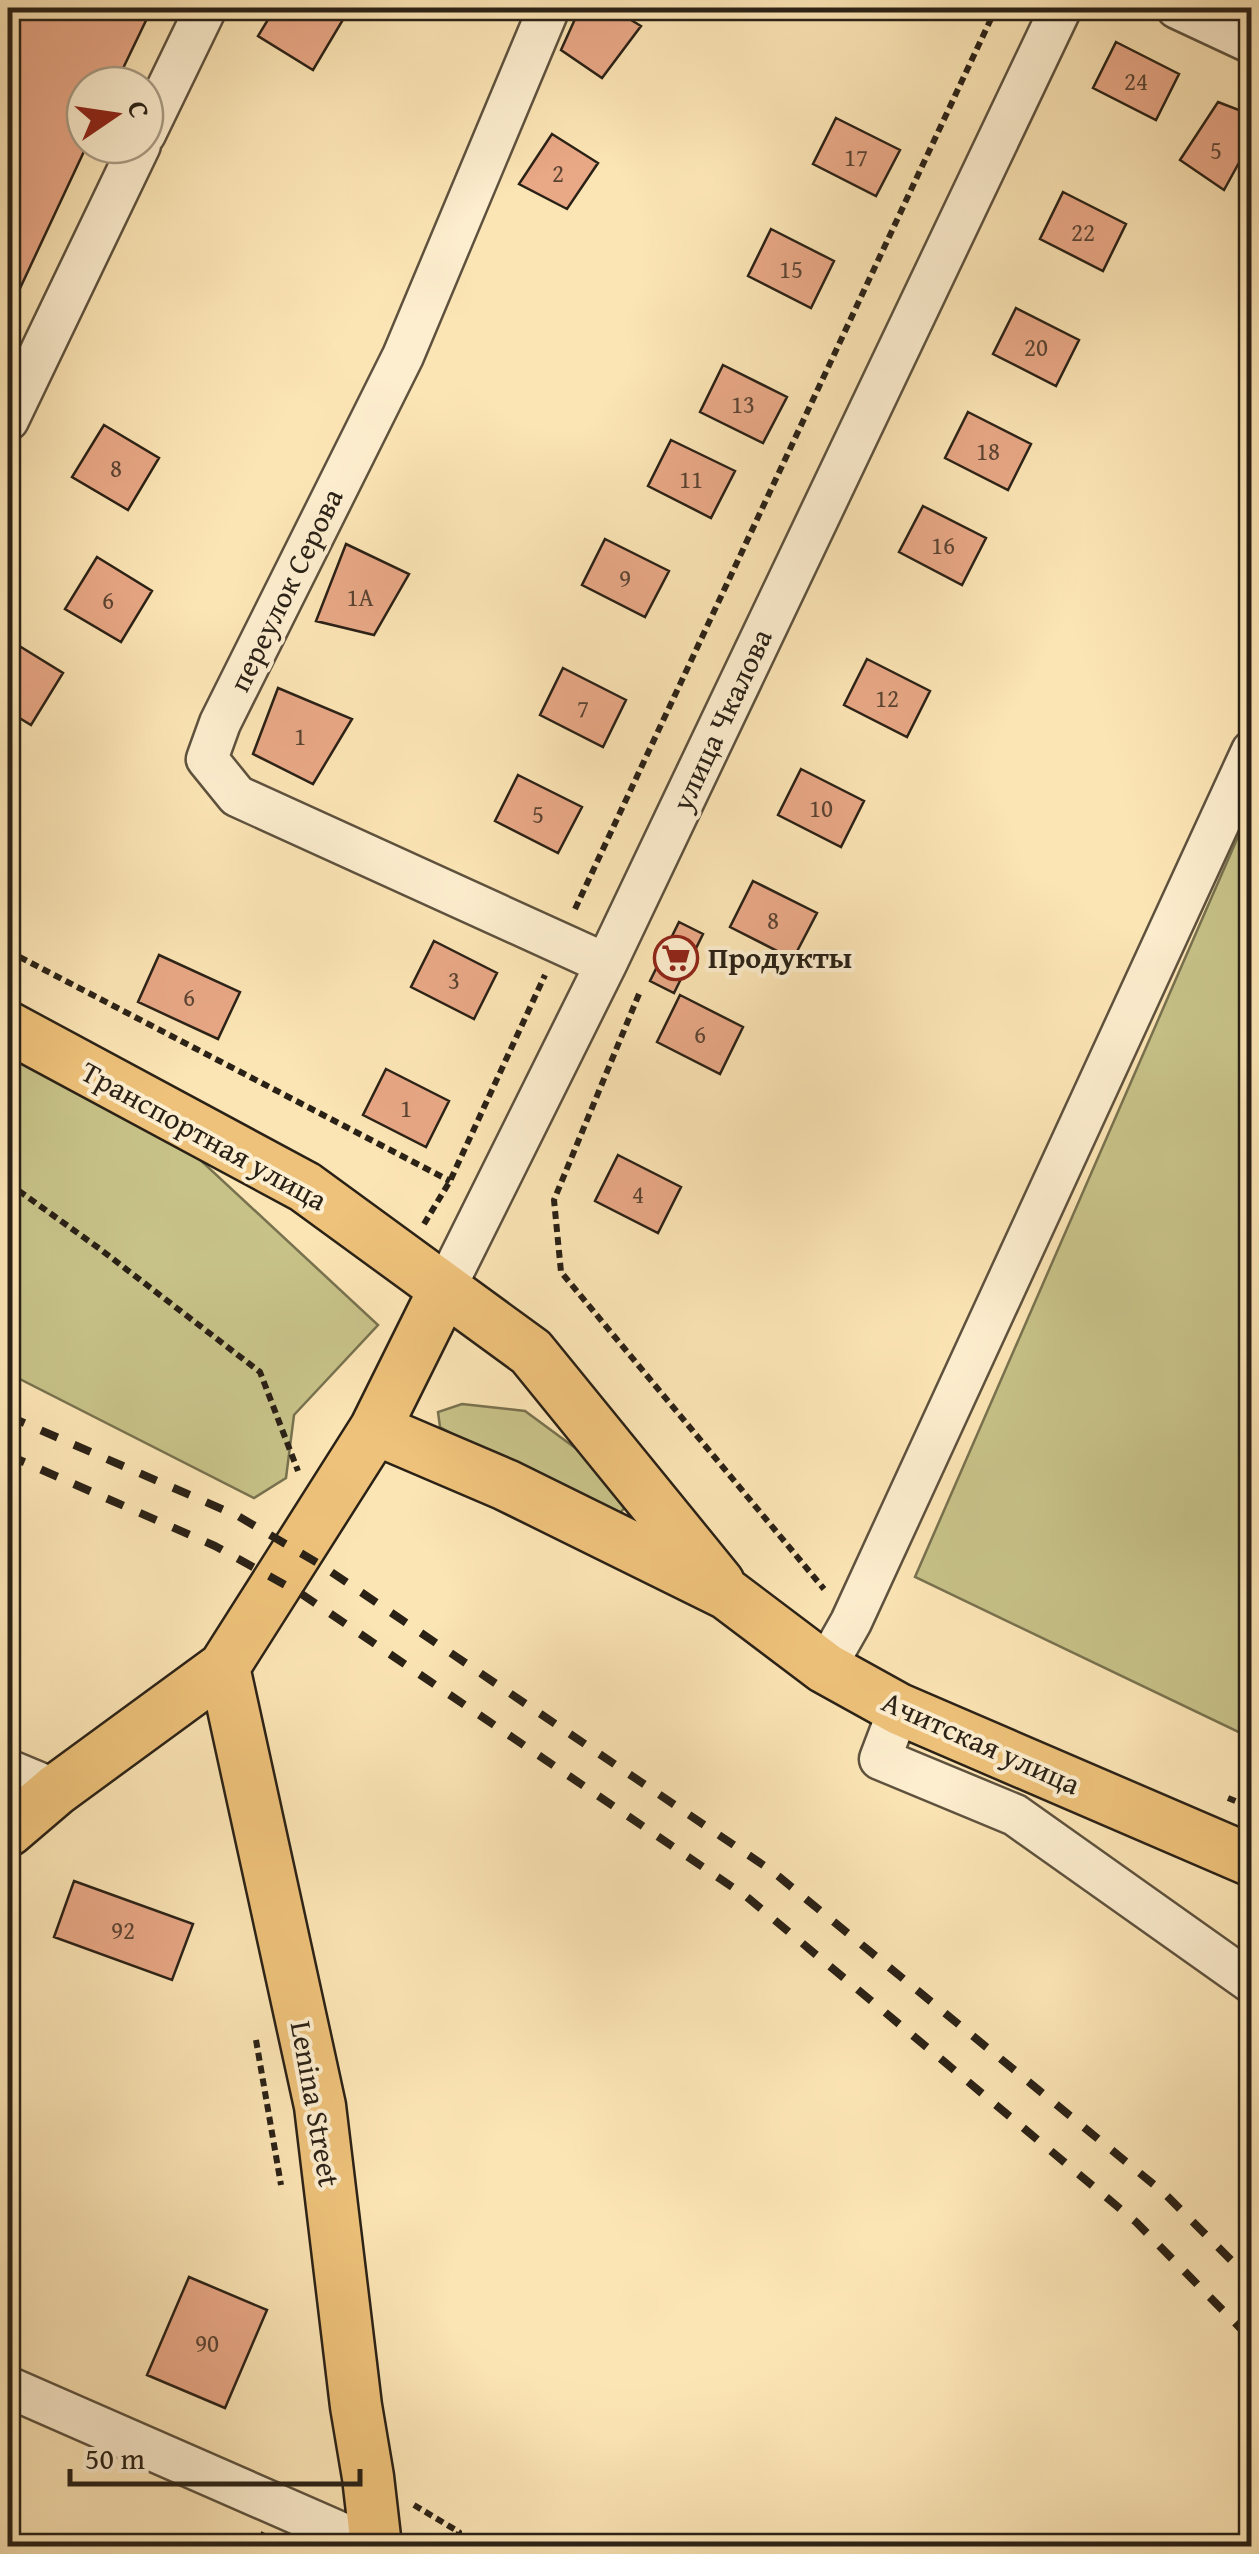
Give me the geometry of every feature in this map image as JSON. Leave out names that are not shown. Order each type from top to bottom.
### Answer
[{"type":"main road","name":"Транспортная улица","points":[[8,1027],[305,1187],[444,1290]]},
{"type":"main road","name":"улица Чкалова","points":[[224,1666],[374,1429],[444,1290]]},
{"type":"main road","name":"Ачитская улица","points":[[444,1290],[531,1352],[728,1594]]},
{"type":"main road","name":"Ачитская улица","points":[[374,1429],[506,1485],[728,1594],[825,1668],[900,1709],[1252,1861]]},
{"type":"main road","points":[[8,1831],[56,1790],[224,1666]]},
{"type":"main road","name":"Lenina Street","points":[[224,1666],[320,2106],[374,2546]]},
{"type":"street","points":[[165,93],[206,8]]},
{"type":"street","name":"переулок Серова","points":[[549,8],[402,356],[220,723],[207,759],[237,796],[606,964]]},
{"type":"street","name":"улица Чкалова","points":[[444,1290],[606,964],[1061,8]]},
{"type":"street","points":[[1176,8],[1252,43]]},
{"type":"street","points":[[8,420],[130,165]]},
{"type":"street","points":[[825,1668],[851,1622],[1252,751]]},
{"type":"street","points":[[900,1709],[880,1759],[1015,1815],[1252,1983]]},
{"type":"street","points":[[8,1770],[56,1790]]},
{"type":"street","points":[[8,2387],[374,2546]]},
{"type":"path","points":[[402,1260],[450,1181],[996,8]]},
{"type":"path","points":[[8,951],[450,1181]]},
{"type":"path","points":[[640,990],[554,1200],[561,1272],[851,1622]]},
{"type":"path","points":[[8,1183],[260,1372],[302,1482]]},
{"type":"path","points":[[1216,1793],[1252,1808]]},
{"type":"path","points":[[254,2028],[281,2186]]},
{"type":"shaded area","points":[[1251,807],[1251,1738],[915,1577]]},
{"type":"shaded area","points":[[8,1056],[181,1142],[378,1325],[294,1415],[286,1478],[254,1498],[8,1373]]},
{"type":"shaded area","points":[[462,1404],[525,1411],[612,1475],[628,1504],[619,1514],[440,1427],[438,1412]]},
{"type":"building","points":[[8,8],[152,8],[125,65],[65,65],[65,165],[78,165],[8,314]]},
{"type":"building","points":[[275,8],[327,8],[344,18],[313,70],[258,36]]},
{"type":"building","points":[[580,8],[611,8],[641,26],[602,78],[561,50]]},
{"type":"building","points":[[1116,42],[1179,74],[1156,120],[1093,88]]},
{"type":"building","points":[[1218,102],[1252,115],[1252,139],[1224,190],[1180,160]]},
{"type":"building","points":[[836,118],[900,150],[876,196],[813,164]]},
{"type":"building","points":[[552,134],[598,163],[567,209],[519,184]]},
{"type":"building","points":[[1063,192],[1126,224],[1103,271],[1040,239]]},
{"type":"building","points":[[771,229],[834,261],[811,308],[748,276]]},
{"type":"building","points":[[1016,308],[1079,340],[1056,386],[993,354]]},
{"type":"building","points":[[723,365],[787,397],[763,443],[700,412]]},
{"type":"building","points":[[968,412],[1031,444],[1008,490],[945,458]]},
{"type":"building","points":[[104,425],[159,458],[128,510],[72,477]]},
{"type":"building","points":[[671,440],[735,471],[711,518],[648,486]]},
{"type":"building","points":[[923,506],[986,538],[962,585],[899,552]]},
{"type":"building","points":[[605,539],[669,571],[645,617],[582,585]]},
{"type":"building","points":[[346,544],[409,574],[374,635],[316,621]]},
{"type":"building","points":[[97,557],[152,591],[121,642],[65,609]]},
{"type":"building","points":[[8,639],[63,673],[31,725],[8,711]]},
{"type":"building","points":[[867,659],[930,691],[907,737],[844,705]]},
{"type":"building","points":[[563,668],[626,700],[603,747],[540,715]]},
{"type":"building","points":[[278,688],[352,719],[313,784],[253,754]]},
{"type":"building","points":[[801,769],[864,801],[841,847],[778,815]]},
{"type":"building","points":[[518,775],[582,807],[558,853],[495,821]]},
{"type":"building","points":[[753,881],[817,913],[793,959],[730,927]]},
{"type":"building","name":"Продукты","points":[[679,922],[703,934],[674,993],[650,981]]},
{"type":"building","points":[[434,941],[497,973],[474,1019],[411,987]]},
{"type":"building","points":[[159,955],[240,992],[218,1039],[138,1002]]},
{"type":"building","points":[[680,995],[743,1027],[720,1074],[657,1042]]},
{"type":"building","points":[[386,1069],[449,1101],[426,1147],[363,1115]]},
{"type":"building","points":[[618,1155],[681,1187],[658,1233],[595,1201]]},
{"type":"building","points":[[74,1881],[193,1924],[172,1980],[54,1937]]},
{"type":"building","points":[[189,2277],[267,2310],[225,2408],[147,2375]]},
{"type":"building","points":[[262,2533],[289,2546],[256,2546]]},
{"type":"railway","points":[[8,1416],[238,1516],[321,1565],[772,1871],[1164,2193],[1252,2281]]},
{"type":"railway","points":[[8,1455],[215,1546],[303,1595],[747,1897],[1136,2222],[1252,2340]]},
{"type":"place","name":"Продукты","points":[[676,958]]}]
